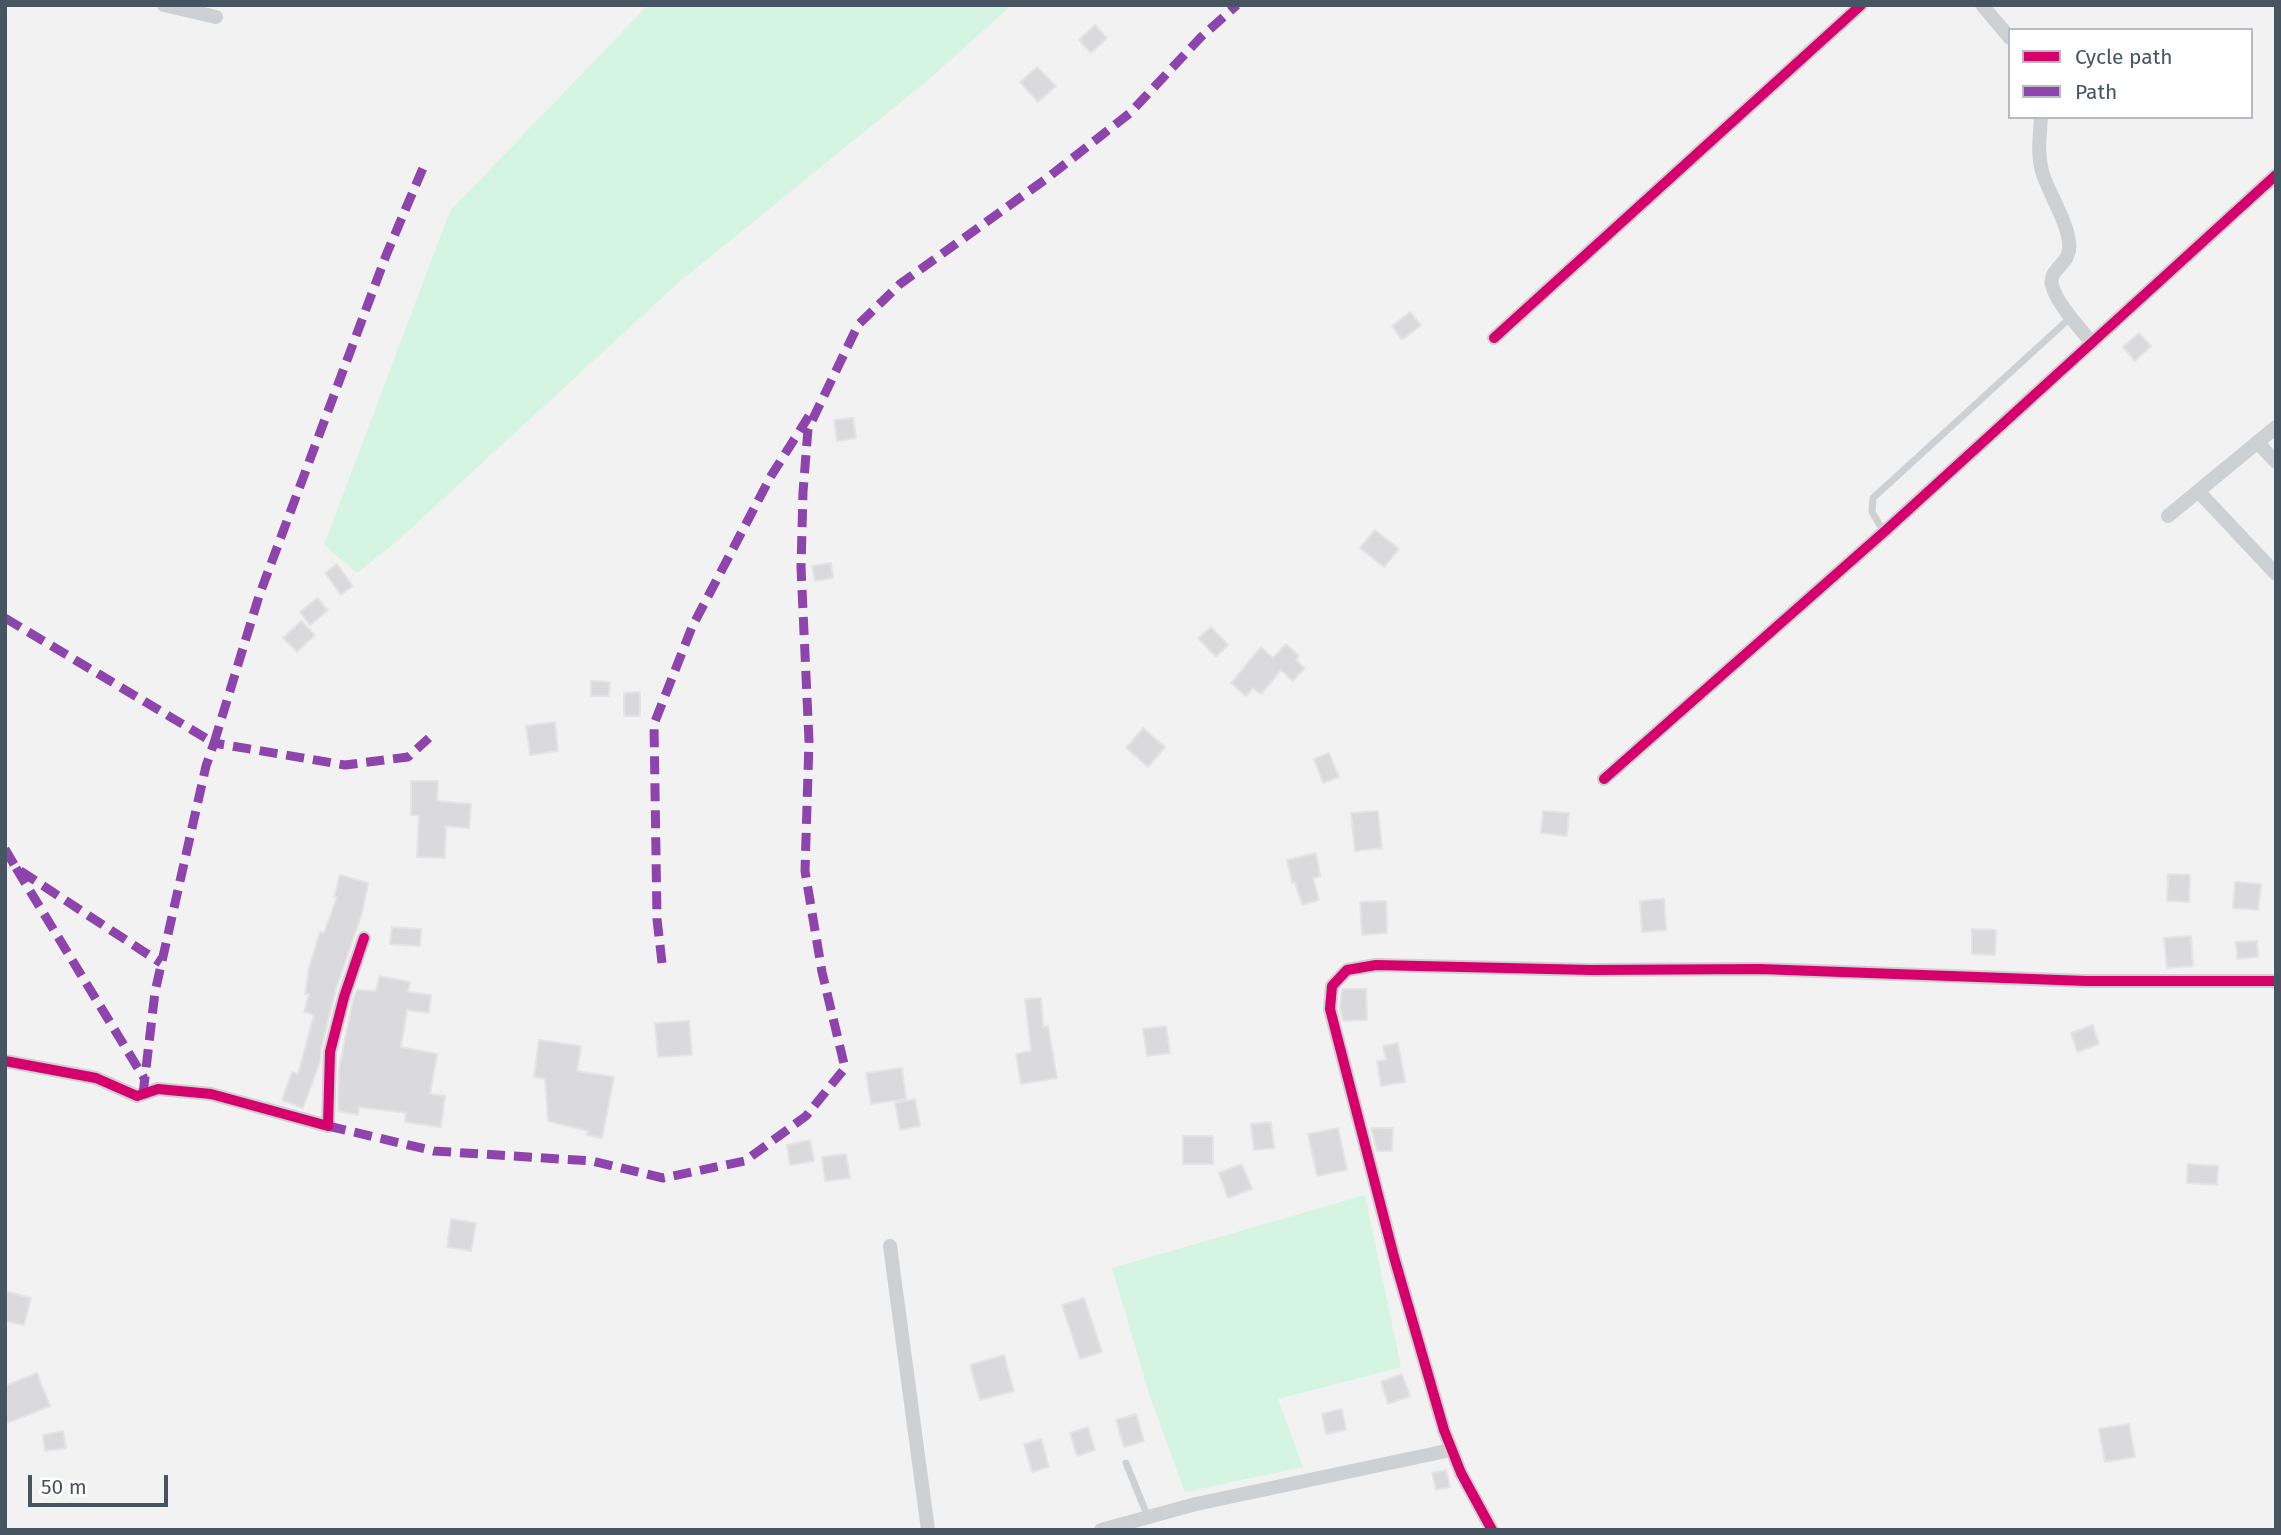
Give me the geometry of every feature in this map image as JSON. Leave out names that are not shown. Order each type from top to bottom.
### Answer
[{"type":"street","points":[[164,5],[216,17]]},
{"type":"street","points":[[1494,338],[1861,5]]},
{"type":"street","points":[[1982,5],[2008,36]]},
{"type":"street","points":[[2041,119],[2040,162],[2069,241],[2067,259],[2055,272],[2052,286],[2071,317],[2092,343]]},
{"type":"street","points":[[1604,779],[1884,531],[2276,175]]},
{"type":"street","points":[[2168,516],[2276,427]]},
{"type":"street","points":[[2257,442],[2276,462]]},
{"type":"street","points":[[2198,491],[2276,574]]},
{"type":"street","points":[[5,1061],[96,1078],[137,1096],[158,1089],[211,1094],[328,1126],[330,1052],[344,997],[365,938]]},
{"type":"street","points":[[1492,1530],[1451,1450],[1394,1257],[1333,1023],[1330,1009],[1332,986],[1348,970],[1376,965],[1591,970],[1760,969],[2087,981],[2276,981]]},
{"type":"street","points":[[890,1246],[929,1530]]},
{"type":"street","points":[[1101,1530],[1255,1491],[1451,1450]]},
{"type":"lane","points":[[1884,531],[1871,512],[1873,498],[2071,317]]},
{"type":"lane","points":[[1126,1464],[1148,1517]]},
{"type":"green space","points":[[648,5],[1012,5],[928,80],[678,283],[395,543],[357,573],[324,545],[450,211]]},
{"type":"green space","points":[[1365,1195],[1401,1367],[1278,1399],[1303,1467],[1185,1492],[1150,1397],[1112,1268]]},
{"type":"building","points":[[1095,25],[1107,38],[1091,53],[1079,40]]},
{"type":"building","points":[[1037,67],[1056,86],[1038,102],[1020,82]]},
{"type":"building","points":[[1410,312],[1421,325],[1402,340],[1392,326]]},
{"type":"building","points":[[2139,333],[2151,346],[2135,361],[2123,347]]},
{"type":"building","points":[[853,418],[856,438],[837,441],[834,420]]},
{"type":"building","points":[[1375,530],[1399,549],[1384,567],[1360,548]]},
{"type":"building","points":[[831,563],[833,578],[815,581],[812,566]]},
{"type":"building","points":[[337,564],[353,586],[341,595],[325,573]]},
{"type":"building","points":[[317,598],[328,610],[310,625],[300,612]]},
{"type":"building","points":[[301,621],[315,635],[297,652],[283,638]]},
{"type":"building","points":[[1211,627],[1228,645],[1216,657],[1198,638]]},
{"type":"building","points":[[1286,644],[1299,656],[1296,660],[1305,668],[1293,681],[1281,670],[1261,694],[1253,688],[1246,696],[1231,683],[1261,647],[1273,658]]},
{"type":"building","points":[[591,681],[610,682],[609,696],[591,696]]},
{"type":"building","points":[[640,692],[640,716],[624,716],[624,693]]},
{"type":"building","points":[[555,722],[558,751],[530,755],[526,726]]},
{"type":"building","points":[[1143,728],[1165,747],[1148,767],[1126,748]]},
{"type":"building","points":[[1329,753],[1339,777],[1323,783],[1314,759]]},
{"type":"building","points":[[411,781],[438,781],[437,801],[471,804],[469,828],[446,826],[445,858],[417,857],[419,815],[411,815]]},
{"type":"building","points":[[1378,811],[1382,848],[1355,851],[1351,813]]},
{"type":"building","points":[[1543,811],[1569,813],[1567,836],[1541,833]]},
{"type":"building","points":[[1316,853],[1320,876],[1313,878],[1319,900],[1302,905],[1295,882],[1292,883],[1287,860]]},
{"type":"building","points":[[2168,874],[2190,875],[2189,902],[2167,901]]},
{"type":"building","points":[[340,875],[368,883],[362,913],[336,989],[320,1062],[303,1108],[282,1100],[292,1072],[298,1074],[314,1015],[304,1012],[309,994],[305,994],[309,968],[320,932],[324,933],[337,897],[334,897]]},
{"type":"building","points":[[2235,882],[2261,884],[2258,910],[2233,908]]},
{"type":"building","points":[[1664,899],[1666,930],[1642,932],[1640,901]]},
{"type":"building","points":[[1386,901],[1387,933],[1362,935],[1360,902]]},
{"type":"building","points":[[392,927],[421,929],[420,946],[390,944]]},
{"type":"building","points":[[1972,929],[1996,930],[1995,955],[1972,954]]},
{"type":"building","points":[[2191,936],[2193,966],[2167,968],[2164,938]]},
{"type":"building","points":[[2257,941],[2258,957],[2237,959],[2236,942]]},
{"type":"building","points":[[379,976],[410,982],[408,992],[431,995],[429,1013],[407,1010],[401,1047],[437,1054],[430,1094],[445,1096],[441,1127],[405,1122],[406,1113],[359,1107],[358,1115],[338,1111],[339,1069],[353,1000],[357,990],[376,991]]},
{"type":"building","points":[[1342,989],[1366,989],[1367,1020],[1343,1021],[1340,1008]]},
{"type":"building","points":[[1041,998],[1043,1027],[1048,1026],[1057,1078],[1021,1084],[1016,1054],[1031,1051],[1025,999]]},
{"type":"building","points":[[689,1021],[692,1055],[658,1057],[655,1023]]},
{"type":"building","points":[[2093,1025],[2099,1044],[2077,1052],[2071,1033]]},
{"type":"building","points":[[1166,1026],[1170,1053],[1147,1056],[1143,1029]]},
{"type":"building","points":[[539,1040],[581,1046],[577,1071],[614,1077],[602,1138],[587,1135],[588,1131],[548,1121],[545,1079],[534,1077]]},
{"type":"building","points":[[1398,1043],[1405,1082],[1381,1086],[1377,1061],[1386,1060],[1383,1046]]},
{"type":"building","points":[[902,1068],[906,1099],[871,1104],[866,1073]]},
{"type":"building","points":[[915,1099],[920,1126],[900,1130],[895,1103]]},
{"type":"building","points":[[1271,1122],[1274,1148],[1254,1150],[1251,1124]]},
{"type":"building","points":[[1338,1128],[1347,1170],[1317,1176],[1308,1134]]},
{"type":"building","points":[[1371,1128],[1393,1128],[1392,1151],[1377,1151]]},
{"type":"building","points":[[1183,1136],[1213,1136],[1213,1164],[1183,1164]]},
{"type":"building","points":[[810,1140],[814,1161],[790,1165],[787,1145]]},
{"type":"building","points":[[846,1154],[850,1178],[825,1181],[822,1157]]},
{"type":"building","points":[[1242,1164],[1252,1189],[1228,1198],[1219,1173]]},
{"type":"building","points":[[2188,1164],[2218,1166],[2217,1185],[2187,1183]]},
{"type":"building","points":[[451,1219],[476,1223],[471,1251],[447,1247]]},
{"type":"building","points":[[5,1291],[31,1298],[24,1325],[5,1321]]},
{"type":"building","points":[[1084,1298],[1102,1352],[1080,1359],[1062,1305]]},
{"type":"building","points":[[1004,1355],[1014,1391],[980,1400],[970,1365]]},
{"type":"building","points":[[37,1373],[50,1406],[5,1424],[5,1386]]},
{"type":"building","points":[[1402,1374],[1410,1396],[1388,1404],[1381,1382]]},
{"type":"building","points":[[1342,1409],[1346,1430],[1326,1434],[1322,1414]]},
{"type":"building","points":[[1136,1414],[1144,1441],[1124,1447],[1116,1420]]},
{"type":"building","points":[[2129,1424],[2135,1457],[2105,1462],[2099,1429]]},
{"type":"building","points":[[1088,1427],[1095,1450],[1077,1456],[1070,1433]]},
{"type":"building","points":[[63,1431],[66,1448],[45,1451],[43,1435]]},
{"type":"building","points":[[1041,1439],[1049,1467],[1032,1472],[1024,1444]]},
{"type":"building","points":[[1446,1470],[1450,1487],[1436,1490],[1432,1473]]},
{"type":"marked path","points":[[328,1126],[434,1151],[592,1161],[663,1178],[745,1161],[806,1116],[845,1068],[822,972],[805,871],[809,741],[801,567],[808,429],[858,325],[900,284],[1046,179],[1130,113],[1201,37],[1237,5]]},
{"type":"marked path","points":[[5,618],[214,743],[259,596],[387,253],[423,168]]},
{"type":"marked path","points":[[662,963],[657,919],[654,724],[692,627],[771,476],[809,416]]},
{"type":"marked path","points":[[143,1094],[155,992],[206,766],[214,743],[345,765],[408,757],[429,738]]},
{"type":"marked path","points":[[5,849],[16,868],[161,963]]},
{"type":"marked path","points":[[16,868],[144,1078]]},
{"type":"cycle path","points":[[1494,338],[1861,5]]},
{"type":"cycle path","points":[[1604,779],[1884,532],[2276,175]]},
{"type":"cycle path","points":[[5,1061],[96,1078],[137,1096],[158,1089],[211,1094],[328,1126],[330,1052],[344,997],[364,938]]},
{"type":"cycle path","points":[[1492,1530],[1461,1473],[1444,1430],[1394,1257],[1330,1009],[1332,986],[1347,970],[1376,965],[1591,970],[1760,969],[2086,981],[2276,981]]}]
